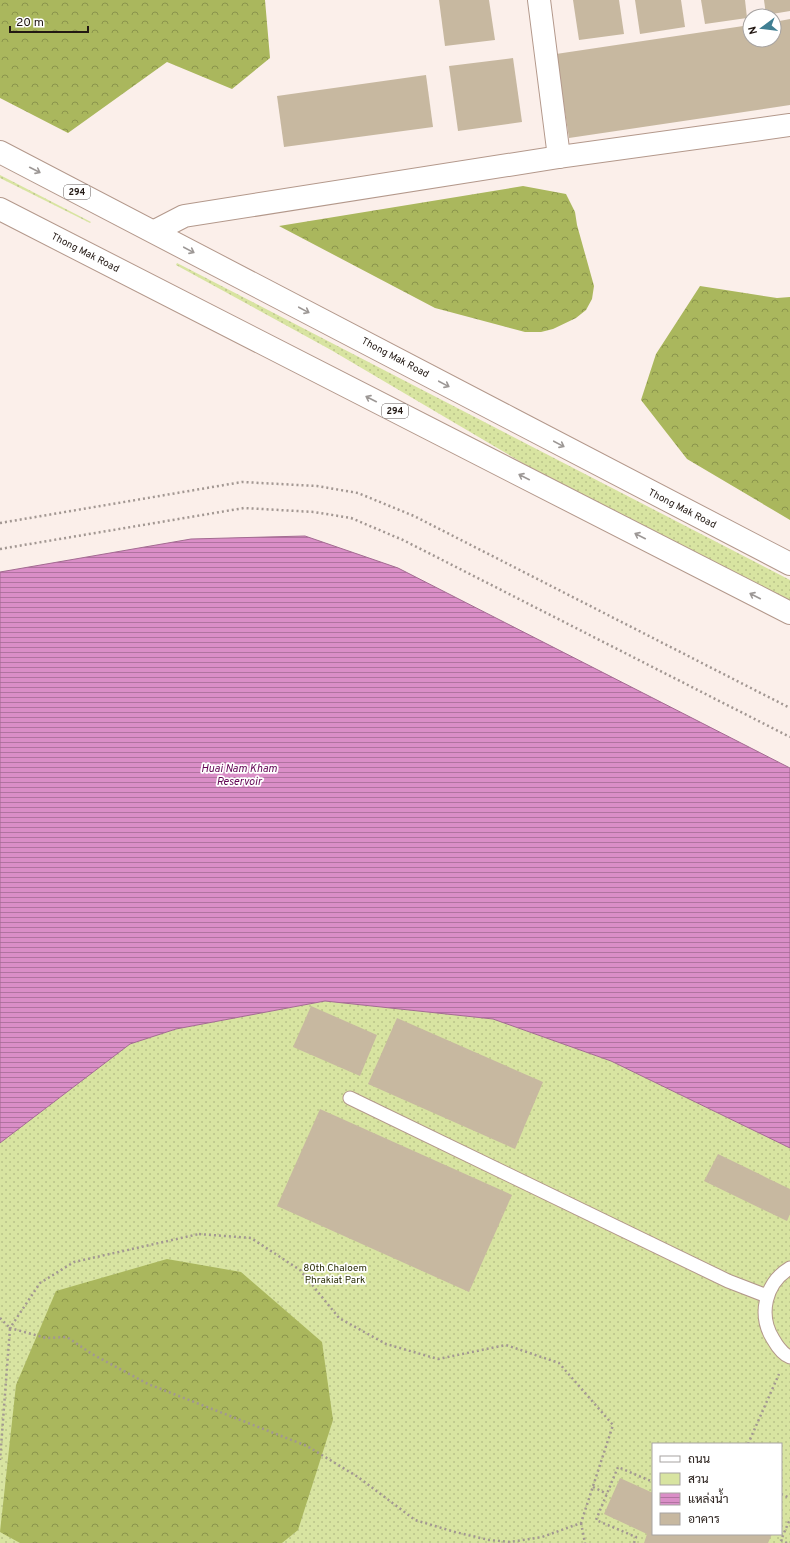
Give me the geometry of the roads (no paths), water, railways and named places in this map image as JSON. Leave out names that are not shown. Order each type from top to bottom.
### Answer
[{"type":"main road","points":[[539,0],[559,157]]},
{"type":"main road","points":[[155,231],[184,216],[559,157],[790,125]]},
{"type":"main road","name":"Thong Mak Road","points":[[0,152],[155,231],[643,489],[790,564]]},
{"type":"main road","name":"Thong Mak Road","points":[[0,209],[790,613]]},
{"type":"lane","points":[[350,1098],[728,1281],[766,1296]]},
{"type":"lane","points":[[789,1356],[777,1346],[768,1331],[764,1314],[766,1296],[775,1281],[790,1268]]},
{"type":"water","name":"Huai Nam Kham Reservoir","points":[[305,536],[398,568],[790,768],[790,1148],[611,1061],[493,1019],[325,1001],[176,1029],[130,1044],[0,1143],[0,572],[191,539]]},
{"type":"park label","name":"80th Chaloem Phrakiat Park","points":[[335,1274]]}]
